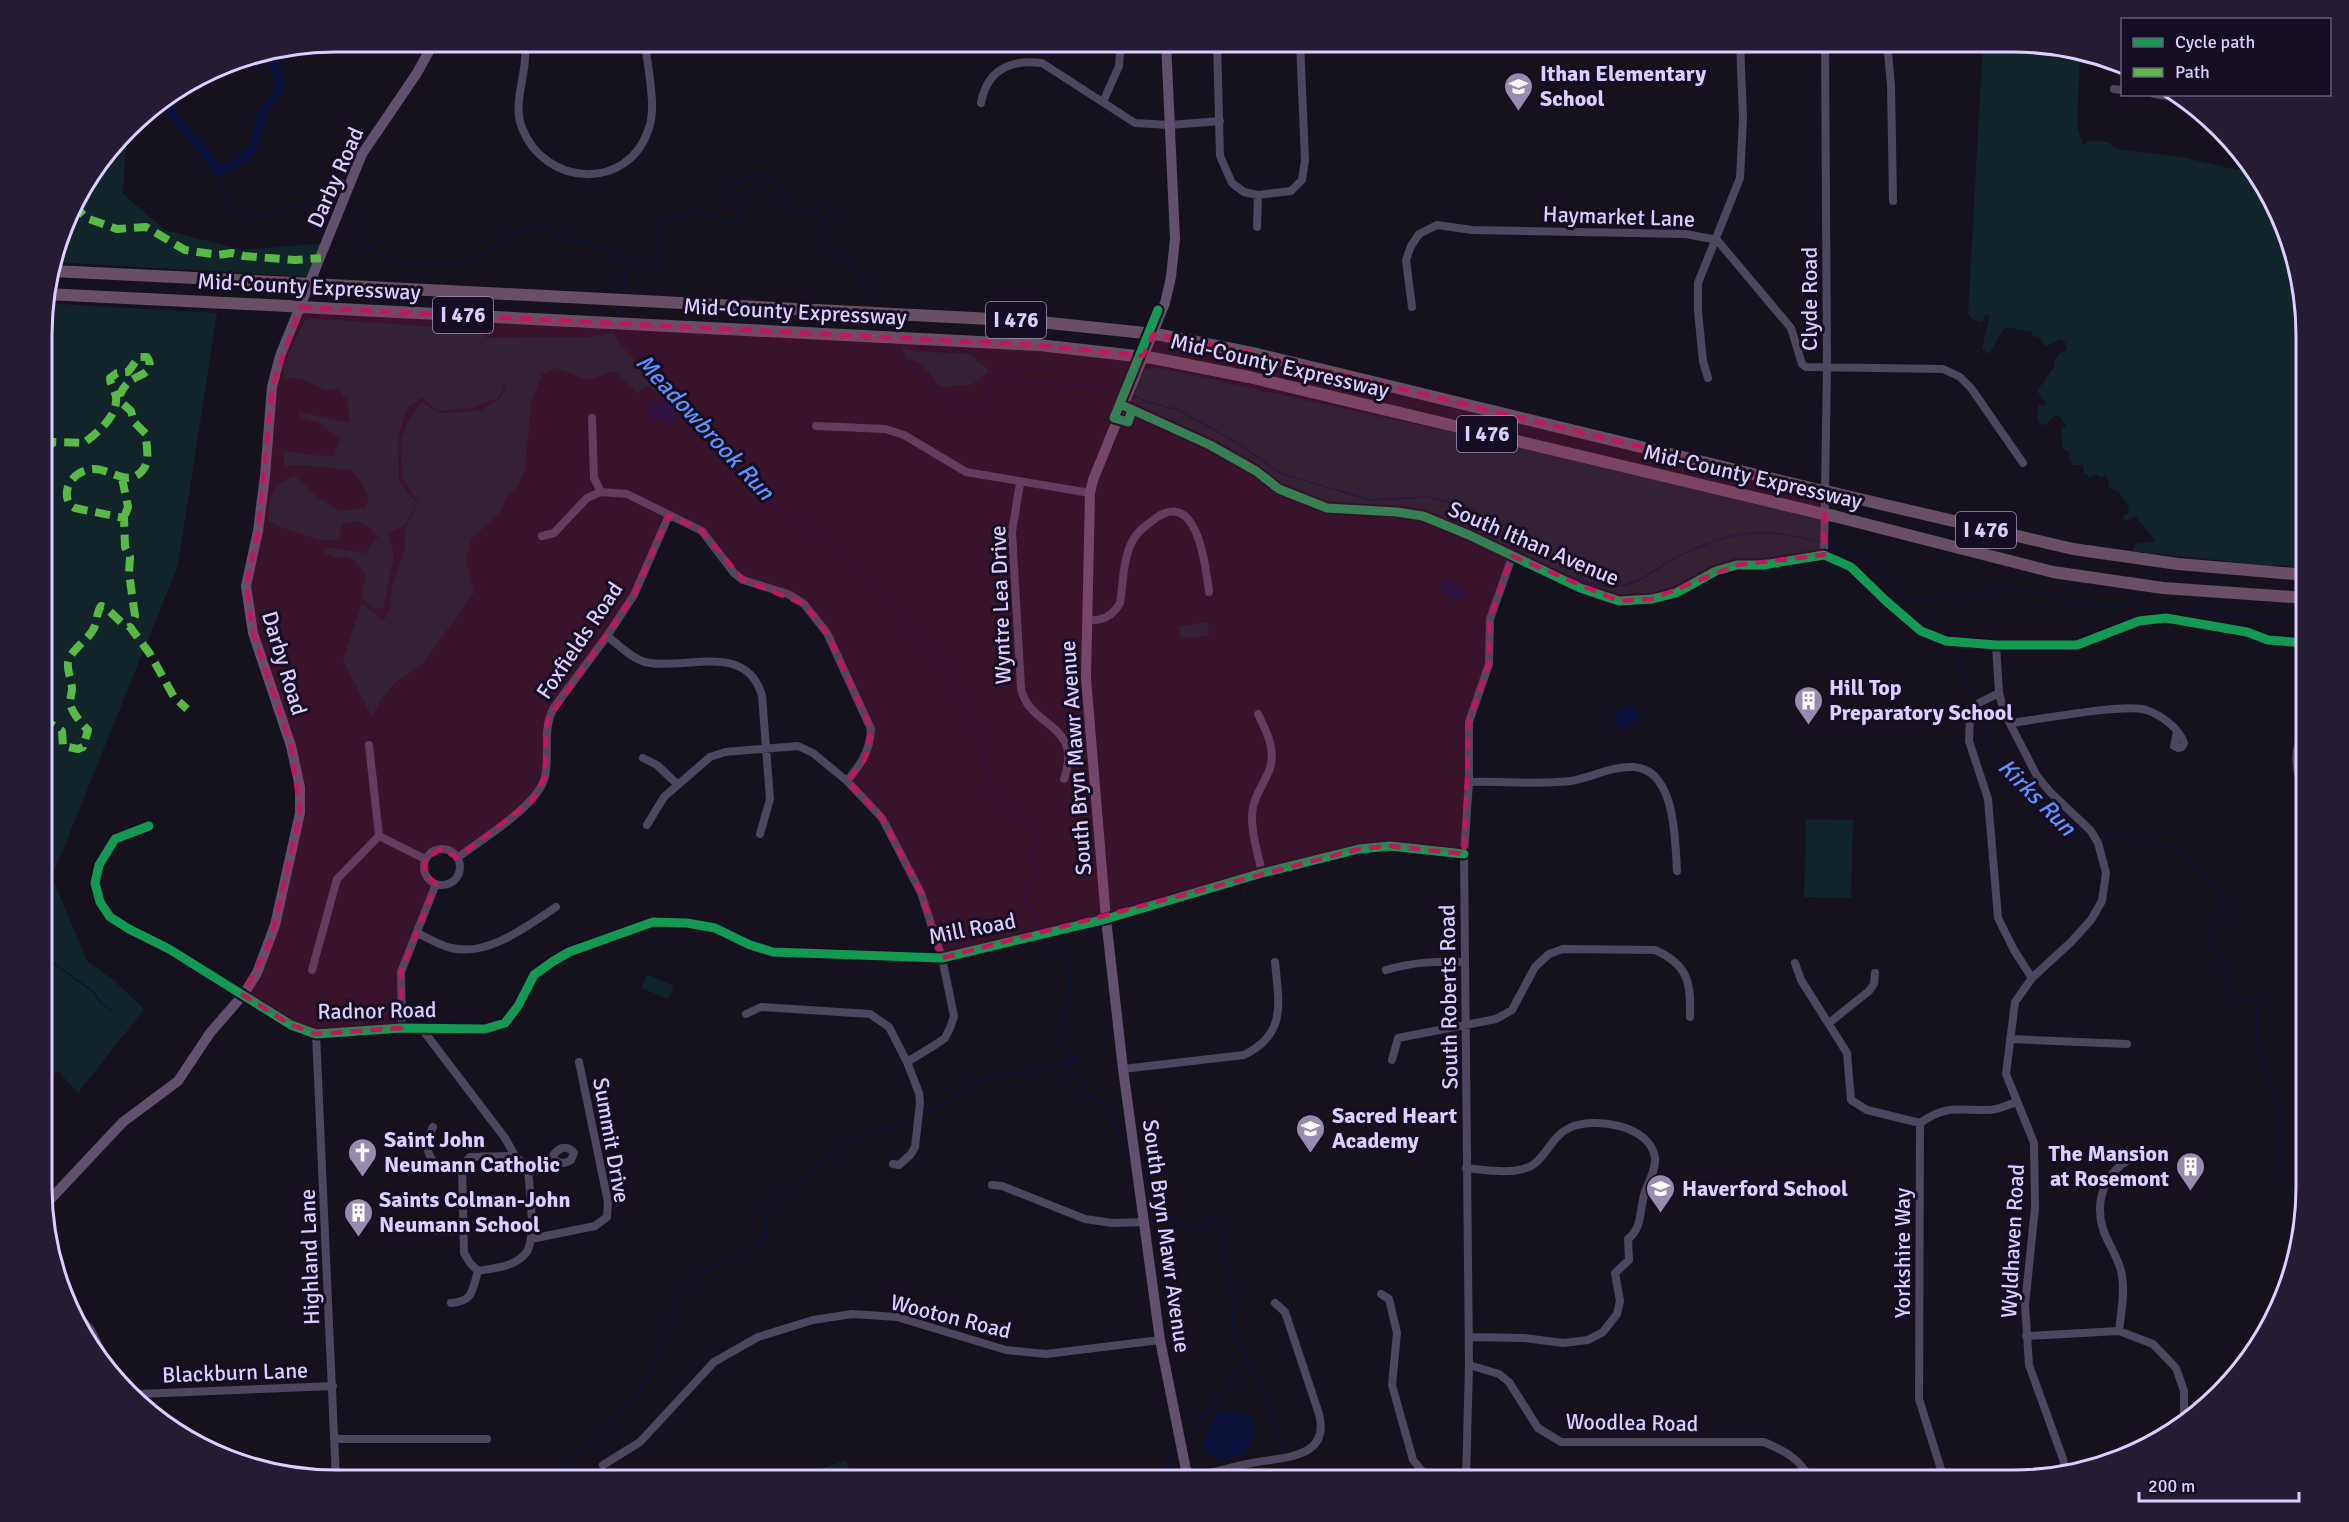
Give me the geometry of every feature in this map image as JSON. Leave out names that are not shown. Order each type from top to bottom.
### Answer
[{"type":"highway","name":"Mid-County Expressway","points":[[60,271],[886,313],[1041,322],[1161,335],[1248,351],[1819,490],[2073,549],[2169,563],[2296,574]]},
{"type":"highway","name":"Mid-County Expressway","points":[[56,294],[1039,345],[1154,358],[1249,377],[1834,516],[2053,572],[2163,588],[2296,597]]},
{"type":"main road","name":"Darby Road","points":[[53,1198],[111,1133],[178,1081],[210,1032],[243,995],[257,973],[271,939],[300,813],[300,787],[291,746],[253,633],[246,586],[258,531],[272,387],[280,356],[363,154],[429,52]]},
{"type":"main road","name":"South Bryn Mawr Avenue","points":[[1166,52],[1175,239],[1171,277],[1165,303],[1090,493],[1086,678],[1106,919],[1124,1070],[1160,1340],[1186,1470]]},
{"type":"street","points":[[526,52],[519,106],[521,126],[542,158],[566,170],[586,175],[608,172],[627,163],[642,146],[650,126],[651,104],[646,52]]},
{"type":"street","points":[[1103,102],[1119,66],[1120,52]]},
{"type":"street","points":[[1217,52],[1220,156],[1232,183],[1244,192],[1258,195],[1291,191],[1302,180],[1305,160],[1300,52]]},
{"type":"street","points":[[1708,378],[1703,361],[1698,283],[1740,178],[1743,118],[1740,52]]},
{"type":"street","name":"Clyde Road","points":[[1824,555],[1827,367],[1825,52]]},
{"type":"street","points":[[1888,52],[1891,85],[1893,201]]},
{"type":"street","points":[[981,103],[983,88],[997,70],[1015,63],[1029,61],[1042,63],[1135,123],[1170,125],[1220,121]]},
{"type":"street","points":[[1257,227],[1258,195]]},
{"type":"street","name":"Haymarket Lane","points":[[1412,307],[1406,260],[1419,234],[1437,225],[1472,230],[1686,234],[1717,240],[1791,328],[1802,364],[1806,367],[1827,367]]},
{"type":"street","points":[[1827,367],[1943,369],[1960,376],[1971,388],[2023,463]]},
{"type":"street","name":"South Ithan Avenue","points":[[1127,397],[1256,471],[1279,489],[1299,498],[1327,508],[1397,512],[1423,516],[1469,535],[1580,588],[1619,601],[1652,599],[1676,593],[1716,571],[1737,565],[1763,565],[1824,555]]},
{"type":"street","points":[[592,418],[594,478],[601,492]]},
{"type":"street","points":[[816,426],[885,429],[904,435],[966,472],[1020,483],[1090,493]]},
{"type":"street","name":"Wyntre Lea Drive","points":[[1020,483],[1012,532],[1022,697],[1042,718],[1058,730],[1067,744],[1069,765],[1064,779]]},
{"type":"street","points":[[542,536],[554,533],[587,498],[601,492],[627,494],[702,531],[742,580],[788,594],[804,604],[827,633],[871,729],[865,759],[847,781]]},
{"type":"street","points":[[1087,620],[1100,621],[1116,610],[1120,603],[1132,540],[1142,528],[1160,515],[1171,512],[1183,516],[1195,529],[1203,550],[1209,592]]},
{"type":"street","name":"Foxfields Road","points":[[457,858],[532,800],[545,777],[547,720],[634,595],[669,515]]},
{"type":"street","points":[[1824,555],[1851,567],[1886,602],[1921,631],[1946,641],[1996,645],[2077,645],[2139,621],[2166,618],[2247,632],[2268,640],[2296,642]]},
{"type":"street","name":"South Roberts Road","points":[[1466,1470],[1469,1337],[1464,854],[1469,782],[1469,722],[1489,664],[1490,619],[1512,557]]},
{"type":"street","points":[[607,636],[637,658],[651,664],[714,660],[736,666],[756,680],[762,696],[770,799],[760,834]]},
{"type":"street","name":"Wyldhaven Road","points":[[1996,645],[1999,693],[2004,712],[2037,776],[2050,792],[2091,831],[2098,843],[2106,873],[2102,901],[2091,920],[2032,978],[2015,1002],[2006,1074],[2034,1143],[2035,1208],[2025,1305],[2029,1365],[2064,1465]]},
{"type":"street","points":[[1999,693],[1978,703],[1970,717],[1969,741],[1988,799],[1998,918],[2013,950],[2032,978]]},
{"type":"street","points":[[2010,723],[2114,709],[2145,709],[2166,721],[2177,732]]},
{"type":"street","points":[[1258,714],[1270,739],[1272,756],[1252,809],[1254,834],[1262,873]]},
{"type":"street","points":[[369,745],[379,836]]},
{"type":"street","points":[[647,825],[664,797],[716,754],[798,746],[813,753],[847,781],[882,818],[921,892],[942,958],[954,1016],[950,1028],[945,1038],[907,1062]]},
{"type":"street","points":[[643,758],[657,765],[678,785]]},
{"type":"street","points":[[1469,782],[1570,781],[1611,770],[1634,767],[1644,770],[1664,788],[1671,813],[1677,871]]},
{"type":"street","name":"Radnor Road","points":[[149,826],[115,839],[99,865],[95,883],[100,902],[110,917],[129,929],[169,949],[291,1025],[316,1034],[402,1028],[485,1029]]},
{"type":"street","points":[[379,836],[425,859]]},
{"type":"street","points":[[312,970],[337,879],[379,836]]},
{"type":"street","name":"Mill Road","points":[[485,1029],[505,1023],[518,1006],[534,975],[552,962],[569,952],[653,922],[687,923],[715,928],[750,945],[773,952],[942,958],[1106,919],[1262,873],[1359,849],[1390,846],[1464,854]]},
{"type":"street","points":[[442,849],[450,851],[457,858],[459,869],[456,878],[448,884],[436,884],[425,874],[425,859],[432,851],[442,849]]},
{"type":"street","points":[[402,1028],[401,972],[436,884]]},
{"type":"street","points":[[417,933],[449,948],[477,948],[527,927],[556,907]]},
{"type":"street","points":[[1392,1060],[1398,1038],[1496,1019],[1512,1010],[1535,967],[1549,954],[1563,949],[1656,950],[1669,956],[1684,971],[1690,989],[1690,1017]]},
{"type":"street","points":[[1386,970],[1407,964],[1437,961],[1465,962]]},
{"type":"street","points":[[1124,1070],[1244,1055],[1257,1048],[1267,1040],[1274,1029],[1278,1014],[1275,962]]},
{"type":"street","points":[[1795,963],[1801,980],[1847,1053],[1851,1100],[1867,1110],[1920,1123],[1935,1113],[1958,1108],[1992,1110],[2016,1102]]},
{"type":"street","points":[[1829,1023],[1869,991],[1874,984],[1875,973]]},
{"type":"street","points":[[746,1014],[761,1007],[870,1014],[882,1020],[889,1027],[907,1062],[920,1103],[916,1137],[911,1154],[899,1165],[893,1164]]},
{"type":"street","points":[[422,1029],[505,1138],[515,1156],[528,1168],[531,1239],[527,1252],[509,1265],[478,1271]]},
{"type":"street","name":"Highland Lane","points":[[316,1034],[336,1470]]},
{"type":"street","points":[[2010,1040],[2127,1044]]},
{"type":"street","name":"Summit Drive","points":[[531,1239],[596,1226],[607,1217],[608,1202],[604,1173],[579,1062]]},
{"type":"street","points":[[1466,1168],[1527,1168],[1536,1163],[1557,1135],[1574,1125],[1591,1122],[1612,1123],[1627,1129],[1640,1136],[1655,1155],[1654,1166],[1640,1204],[1638,1228],[1628,1239],[1629,1260],[1615,1273],[1620,1301],[1617,1314],[1608,1327],[1588,1340],[1577,1342],[1469,1337]]},
{"type":"street","name":"Yorkshire Way","points":[[1920,1123],[1919,1400],[1941,1470]]},
{"type":"street","points":[[433,1127],[429,1135],[427,1151],[432,1161],[438,1166],[462,1166]]},
{"type":"street","points":[[2119,1331],[2124,1294],[2122,1276],[2103,1227],[2101,1193],[2110,1176],[2123,1163],[2148,1152]]},
{"type":"street","points":[[478,1271],[464,1253],[462,1166],[470,1157],[515,1156]]},
{"type":"street","points":[[528,1168],[552,1158]]},
{"type":"street","points":[[992,1185],[1002,1186],[1085,1219],[1112,1223],[1145,1222]]},
{"type":"street","points":[[436,1231],[463,1231]]},
{"type":"street","points":[[451,1303],[464,1302],[470,1297],[478,1271]]},
{"type":"street","points":[[1381,1294],[1389,1299],[1398,1333],[1392,1385],[1413,1460],[1419,1470]]},
{"type":"street","points":[[1224,1470],[1252,1462],[1298,1455],[1310,1449],[1317,1440],[1320,1430],[1319,1414],[1285,1312],[1275,1303]]},
{"type":"street","name":"Wooton Road","points":[[603,1465],[640,1442],[714,1362],[758,1336],[813,1320],[852,1314],[897,1317],[1006,1350],[1046,1354],[1160,1340]]},
{"type":"street","points":[[2026,1336],[2119,1331],[2153,1344],[2176,1368],[2184,1391],[2184,1412]]},
{"type":"street","name":"Woodlea Road","points":[[1469,1365],[1498,1374],[1509,1382],[1538,1428],[1561,1442],[1764,1442],[1783,1450],[1801,1463],[1805,1470]]},
{"type":"street","name":"Blackburn Lane","points":[[144,1394],[333,1386]]},
{"type":"street","points":[[335,1439],[487,1439]]},
{"type":"highlighted area","points":[[300,307],[1039,345],[1143,356],[1153,334],[1257,354],[1825,491],[1824,555],[1737,565],[1652,599],[1619,601],[1512,556],[1490,619],[1489,664],[1469,722],[1464,854],[1390,846],[1359,849],[942,958],[921,893],[882,818],[847,781],[865,759],[871,729],[827,633],[804,604],[743,580],[702,531],[669,515],[634,595],[547,721],[545,777],[533,800],[457,858],[442,849],[425,859],[425,874],[436,884],[401,972],[402,1028],[316,1034],[291,1025],[243,995],[271,939],[300,813],[291,746],[253,633],[246,586],[258,531],[272,387]]},
{"type":"shaded area","points":[[1982,52],[2032,53],[2080,61],[2077,126],[2083,145],[2088,141],[2108,142],[2117,149],[2181,157],[2238,170],[2241,167],[2259,194],[2275,227],[2287,263],[2294,299],[2296,317],[2296,568],[2284,565],[2258,567],[2133,551],[2135,544],[2156,541],[2135,516],[2127,521],[2124,520],[2123,517],[2129,512],[2128,505],[2118,491],[2108,488],[2109,482],[2106,475],[2101,477],[2096,474],[2090,477],[2084,473],[2083,465],[2073,465],[2069,452],[2063,449],[2061,429],[2067,426],[2059,416],[2055,415],[2045,425],[2039,424],[2038,406],[2047,404],[2037,391],[2055,366],[2053,363],[2059,354],[2067,350],[2065,342],[2062,339],[2045,346],[2039,337],[2033,336],[2032,332],[2006,327],[1990,354],[1982,349],[1989,315],[1985,315],[1982,322],[1972,319],[1968,314]]},
{"type":"shaded area","points":[[125,147],[123,194],[165,230],[242,250],[327,243],[313,277],[62,262],[74,227],[90,194]]},
{"type":"shaded area","points":[[54,304],[217,313],[178,565],[52,877],[52,336]]},
{"type":"shaded area","points":[[306,318],[478,330],[487,338],[589,337],[614,333],[619,344],[667,393],[660,396],[648,385],[637,393],[614,371],[588,380],[557,368],[542,374],[531,403],[525,468],[517,488],[506,497],[501,512],[472,538],[466,561],[474,593],[423,663],[395,683],[382,698],[372,717],[343,660],[362,603],[383,621],[390,610],[392,587],[405,547],[404,532],[418,503],[403,479],[400,444],[408,421],[421,402],[440,413],[479,411],[500,399],[506,383],[498,398],[472,408],[438,411],[422,398],[408,407],[398,437],[399,482],[417,503],[406,524],[388,533],[394,554],[383,608],[371,608],[361,596],[366,576],[354,560],[345,556],[337,558],[324,553],[325,547],[366,553],[378,537],[370,528],[358,521],[342,524],[339,540],[318,540],[268,522],[272,493],[279,484],[295,476],[317,497],[340,511],[365,508],[369,498],[360,480],[351,470],[305,465],[285,466],[283,451],[334,456],[340,440],[320,423],[300,417],[298,412],[350,423],[347,400],[338,389],[325,390],[299,378],[285,378],[282,368]]},
{"type":"shaded area","points":[[901,347],[913,351],[969,354],[989,371],[973,384],[940,387],[922,364],[907,358]]},
{"type":"shaded area","points":[[1160,368],[1828,515],[1824,555],[1737,565],[1676,593],[1619,601],[1423,516],[1327,508],[1299,497],[1236,459],[1131,404],[1139,379],[1146,369]]},
{"type":"shaded area","points":[[656,401],[674,407],[678,419],[676,422],[671,425],[658,419],[651,421],[647,413],[648,407]]},
{"type":"shaded area","points":[[1441,580],[1458,586],[1466,594],[1466,600],[1447,594],[1440,585]]},
{"type":"shaded area","points":[[1207,622],[1209,635],[1181,639],[1179,627]]},
{"type":"shaded area","points":[[1630,706],[1637,710],[1639,720],[1622,730],[1613,721],[1614,715],[1618,710]]},
{"type":"shaded area","points":[[1806,819],[1853,820],[1851,898],[1804,897]]},
{"type":"shaded area","points":[[52,877],[87,961],[112,979],[144,1009],[78,1093],[58,1071],[52,1075]]},
{"type":"shaded area","points":[[647,975],[674,986],[668,999],[642,988]]},
{"type":"shaded area","points":[[1227,1411],[1250,1416],[1254,1425],[1254,1435],[1243,1454],[1219,1460],[1208,1454],[1204,1444],[1210,1424],[1219,1412]]},
{"type":"shaded area","points":[[846,1460],[850,1470],[819,1470]]},
{"type":"waterway","points":[[169,107],[218,171],[223,169],[241,160],[254,145],[263,112],[279,89],[279,78],[271,60]]},
{"type":"waterway","points":[[218,171],[227,209],[257,215],[296,206],[335,206]]},
{"type":"waterway","points":[[344,212],[359,220],[365,243],[389,260],[445,265],[482,255],[524,229],[542,226],[564,240],[587,241],[626,261],[642,259],[655,267],[661,253],[657,234],[659,218],[693,211],[732,224],[740,215],[740,208],[726,194],[740,180],[759,173],[776,183],[792,210],[807,213],[827,205],[834,211],[820,226],[824,250],[844,257],[863,283],[875,307]]},
{"type":"waterway","name":"Meadowbrook Run","points":[[622,295],[626,261]]},
{"type":"waterway","name":"Meadowbrook Run","points":[[621,306],[621,319]]},
{"type":"waterway","points":[[878,320],[884,332]]},
{"type":"waterway","name":"Meadowbrook Run","points":[[621,330],[620,337],[659,375],[702,432],[731,456],[742,473],[781,510],[842,551],[895,605],[920,641],[950,670],[980,739],[989,783],[1008,811],[1012,822],[1026,817],[1033,824],[1037,846],[1028,858],[1039,868],[1025,888],[1024,895],[1035,915],[1039,932]]},
{"type":"waterway","points":[[888,342],[892,350],[933,388],[972,408],[984,403],[991,377],[995,372],[1004,373],[1016,381],[1098,386],[1123,391]]},
{"type":"waterway","points":[[1133,395],[1147,402],[1179,410],[1239,444],[1280,473],[1370,500],[1427,497],[1472,508],[1511,546],[1535,562]]},
{"type":"waterway","points":[[1539,564],[1588,583],[1618,586],[1641,579],[1693,550],[1733,536],[1770,533],[1821,542]]},
{"type":"waterway","points":[[1826,543],[1865,559],[1909,601],[1948,596],[1963,598],[2007,588],[2044,593],[2080,605],[2211,611],[2278,622],[2296,617]]},
{"type":"waterway","name":"Kirks Run","points":[[1919,601],[1929,617],[1957,637]]},
{"type":"waterway","name":"Kirks Run","points":[[1959,648],[1964,680],[1972,695]]},
{"type":"waterway","name":"Kirks Run","points":[[1981,714],[1989,746],[2009,775],[2069,827],[2078,839],[2086,841]]},
{"type":"waterway","name":"Kirks Run","points":[[2103,836],[2146,838],[2154,845],[2173,847],[2192,863],[2199,876],[2214,884],[2226,912],[2210,932],[2210,946],[2228,971],[2223,983],[2237,996],[2249,998],[2256,1003],[2257,1032],[2281,1123],[2278,1158],[2280,1172],[2284,1181],[2296,1191]]},
{"type":"waterway","name":"Meadowbrook Run","points":[[1041,937],[1065,960],[1070,973],[1070,991],[1063,1015],[1062,1031],[1059,1035],[1064,1050],[1076,1058]]},
{"type":"waterway","points":[[52,962],[95,993],[100,1002],[113,1012]]},
{"type":"waterway","name":"Meadowbrook Run","points":[[1075,1059],[1066,1071],[1080,1079],[1086,1095],[1106,1104],[1130,1158]]},
{"type":"waterway","points":[[925,1113],[991,1075],[1030,1072],[1075,1059]]},
{"type":"waterway","points":[[561,1470],[574,1455],[596,1439],[641,1389],[670,1325],[679,1296],[698,1277],[714,1266],[743,1254],[766,1240],[767,1210],[847,1141],[911,1119]]},
{"type":"waterway","name":"Meadowbrook Run","points":[[1142,1169],[1163,1200],[1168,1215],[1178,1223],[1204,1230],[1209,1218],[1219,1220],[1224,1231],[1223,1244],[1229,1283],[1236,1296],[1232,1317],[1239,1345],[1266,1394],[1284,1452]]},
{"type":"waterway","points":[[1186,1438],[1246,1360]]},
{"type":"waterway","points":[[1167,1470],[1167,1461],[1178,1449]]},
{"type":"waterway","name":"Meadowbrook Run","points":[[1286,1463],[1287,1470]]},
{"type":"marked path","points":[[81,213],[86,218],[117,229],[146,227],[185,250],[218,255],[232,253],[295,260],[321,258]]},
{"type":"marked path","points":[[52,444],[84,443],[95,434],[106,423],[116,404],[110,378],[117,373],[128,372],[139,357],[147,357],[150,367],[148,370],[128,383],[120,395],[122,403],[131,411],[134,422],[146,434],[145,467],[136,476],[130,478],[99,469],[86,470],[75,476],[67,492],[67,499],[75,508],[124,518],[125,547],[130,557],[129,573],[135,616],[130,627]]},
{"type":"marked path","points":[[122,478],[128,507],[124,518]]},
{"type":"marked path","points":[[52,725],[62,731],[63,746],[78,749],[83,747],[88,730],[77,718],[71,706],[72,685],[68,661],[92,632],[101,606],[130,627],[150,654],[174,697],[187,709]]},
{"type":"cycle path","points":[[1132,410],[1128,422],[1114,418],[1158,310]]},
{"type":"cycle path","points":[[1124,406],[1210,445],[1256,471],[1279,489],[1299,497],[1327,508],[1397,512],[1423,516],[1469,535],[1580,588],[1619,601],[1652,599],[1676,593],[1716,571],[1737,565],[1763,565],[1824,555],[1851,567],[1921,631],[1946,641],[1996,645],[2077,645],[2139,621],[2166,618],[2247,632],[2268,640],[2296,642]]},
{"type":"cycle path","points":[[149,826],[115,839],[99,865],[95,883],[100,902],[110,917],[169,949],[291,1025],[316,1034],[402,1028],[485,1029],[505,1023],[518,1006],[534,975],[552,962],[569,952],[653,922],[687,923],[715,928],[750,945],[773,952],[942,958],[1106,919],[1262,873],[1359,849],[1390,846],[1464,854]]},
{"type":"place","name":"Ithan Elementary School","points":[[1519,112]]},
{"type":"place","name":"Hill Top Preparatory School","points":[[1808,726]]},
{"type":"place","name":"Sacred Heart Academy","points":[[1311,1154]]},
{"type":"place","name":"Saint John Neumann Catholic","points":[[363,1178]]},
{"type":"place","name":"The Mansion at Rosemont","points":[[2190,1192]]},
{"type":"place","name":"Haverford School","points":[[1661,1214]]},
{"type":"place","name":"Saints Colman-John Neumann School","points":[[358,1238]]}]
